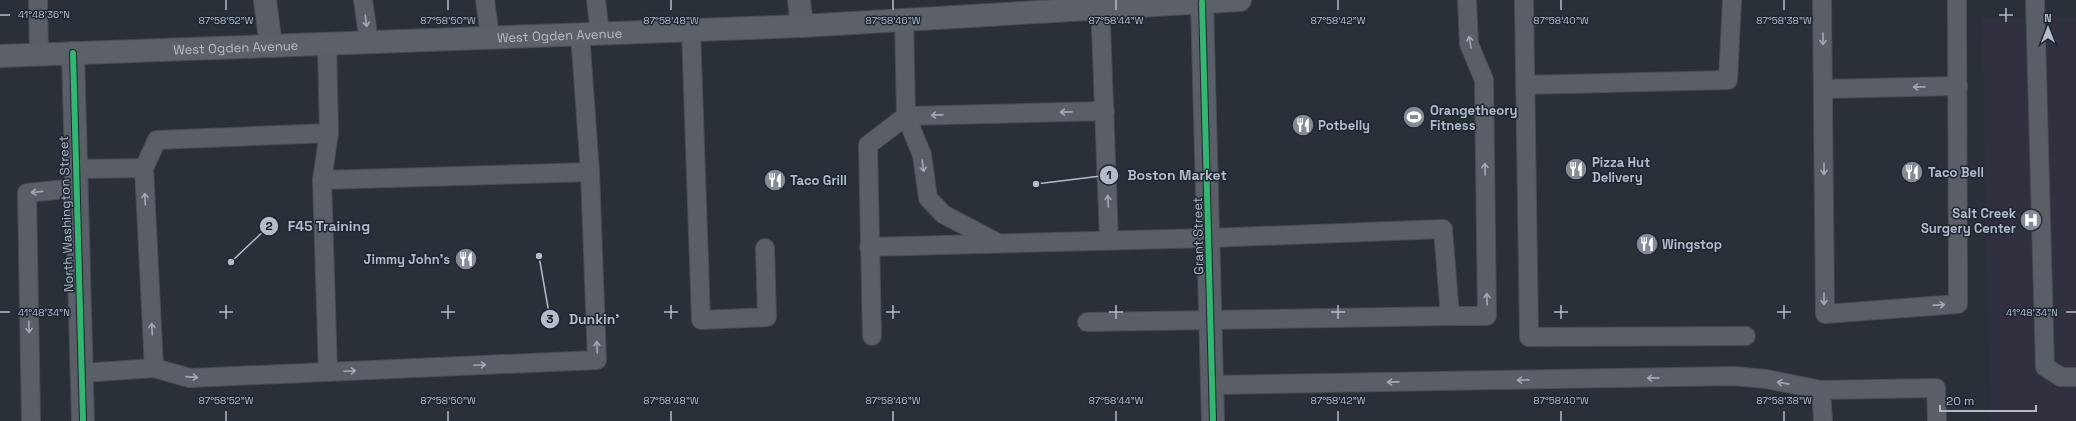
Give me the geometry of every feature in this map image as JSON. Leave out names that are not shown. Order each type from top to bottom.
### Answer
[{"type":"main road","name":"West Ogden Avenue","points":[[0,56],[802,26],[904,19],[1028,6],[1240,0]]},
{"type":"street","points":[[265,0],[271,46]]},
{"type":"street","points":[[799,0],[802,26]]},
{"type":"street","name":"Grant Street","points":[[1202,1],[1213,421]]},
{"type":"street","name":"North Washington Street","points":[[73,54],[75,178],[83,421]]},
{"type":"lane","points":[[38,0],[40,55]]},
{"type":"lane","points":[[363,0],[369,42]]},
{"type":"lane","points":[[484,0],[490,37]]},
{"type":"lane","points":[[82,373],[154,368],[190,378],[597,360],[590,172],[590,34],[596,0]]},
{"type":"lane","points":[[1087,322],[1487,316],[1484,80],[1469,44],[1467,0]]},
{"type":"lane","points":[[1524,0],[1529,337],[1746,336]]},
{"type":"lane","points":[[1525,85],[1728,80],[1732,0]]},
{"type":"lane","points":[[1822,0],[1824,314],[1958,304],[1957,0]]},
{"type":"lane","points":[[2035,0],[2045,367],[2061,377],[2076,377]]},
{"type":"lane","points":[[1100,4],[1106,111],[1109,240]]},
{"type":"lane","points":[[904,19],[906,116],[922,155],[928,198],[943,214],[999,243]]},
{"type":"lane","points":[[691,30],[701,320],[767,318],[765,248]]},
{"type":"lane","points":[[327,44],[329,133],[322,180],[328,372]]},
{"type":"lane","points":[[1823,89],[1958,86]]},
{"type":"lane","points":[[872,336],[868,144],[906,116],[1106,111]]},
{"type":"lane","points":[[154,368],[144,168],[157,140],[329,133]]},
{"type":"lane","points":[[31,421],[27,193],[75,178],[144,168]]},
{"type":"lane","points":[[322,180],[590,172]]},
{"type":"lane","points":[[869,247],[1209,238],[1443,229],[1450,316]]},
{"type":"lane","points":[[1212,385],[1734,376],[1766,379],[1821,390],[1936,388],[1937,421]]},
{"type":"lane","points":[[1821,390],[1823,421]]},
{"type":"shaded area","name":"Salt Creek Surgery Center","points":[[2076,17],[2076,421],[1990,421],[1982,19]]},
{"type":"cycle path","points":[[1202,2],[1213,421]]},
{"type":"cycle path","points":[[73,53],[83,421]]},
{"type":"place","name":"Orangetheory Fitness","points":[[1414,117]]},
{"type":"place","name":"Potbelly","points":[[1303,125]]},
{"type":"place","name":"Pizza Hut Delivery","points":[[1576,169]]},
{"type":"place","name":"Taco Bell","points":[[1912,172]]},
{"type":"place","name":"Taco Grill","points":[[775,180]]},
{"type":"place","name":"Boston Market","points":[[1036,184]]},
{"type":"place","name":"Salt Creek Surgery Center","points":[[2031,220]]},
{"type":"place","name":"Wingstop","points":[[1647,244]]},
{"type":"place","name":"Dunkin'","points":[[539,256]]},
{"type":"place","name":"Jimmy John's","points":[[466,259]]},
{"type":"place","name":"F45 Training","points":[[231,262]]}]
